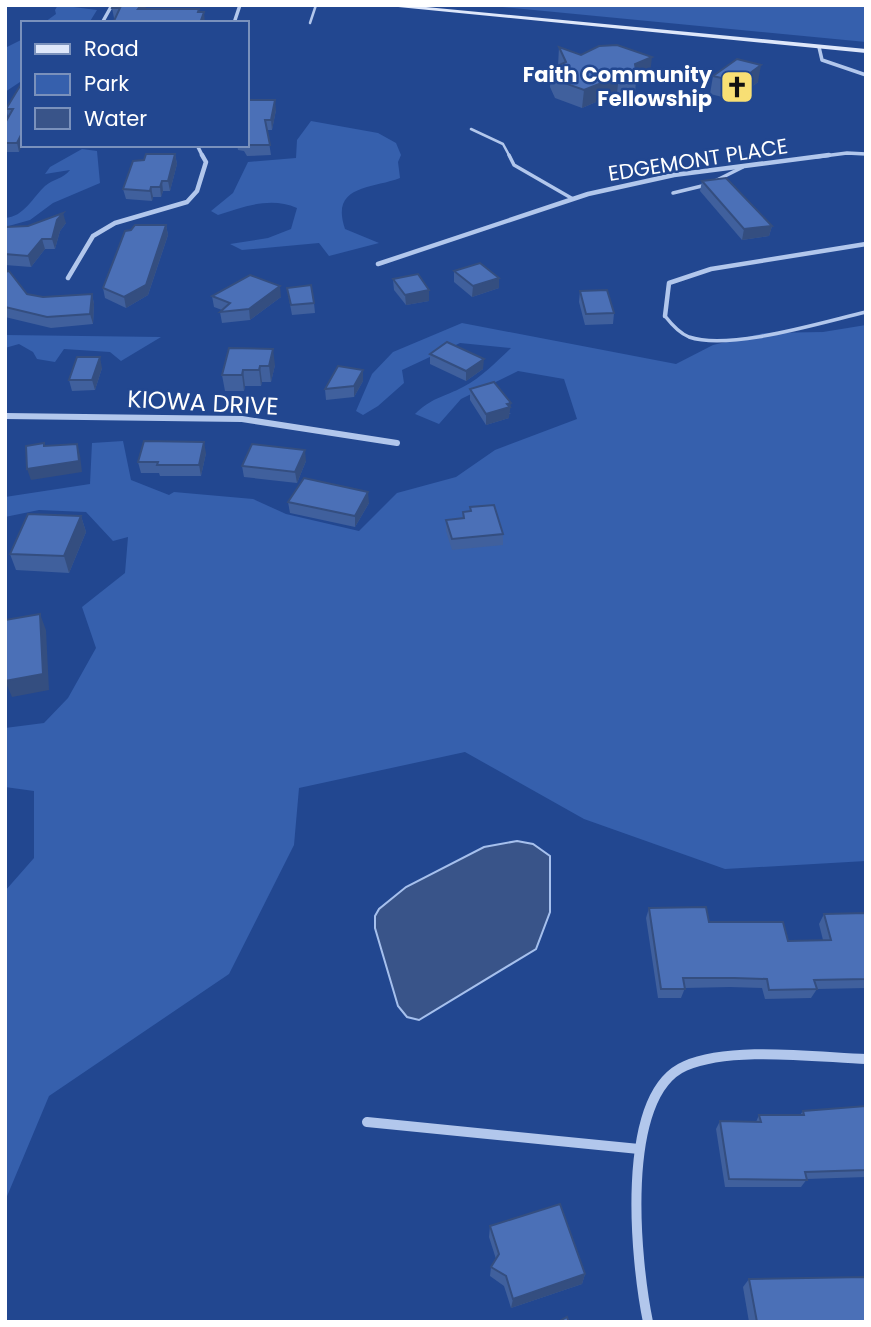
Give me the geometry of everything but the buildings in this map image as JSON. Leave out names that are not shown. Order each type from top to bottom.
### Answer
[{"type":"main road","points":[[381,5],[866,51]]},
{"type":"street","points":[[103,21],[112,5]]},
{"type":"street","points":[[819,47],[822,60],[866,75]]},
{"type":"street","points":[[68,278],[93,236],[115,223],[187,202],[197,191],[206,162],[198,147]]},
{"type":"street","name":"EDGEMONT PLACE","points":[[378,264],[573,199],[674,175],[847,153],[866,154]]},
{"type":"street","points":[[665,316],[669,284],[711,269],[866,244]]},
{"type":"street","name":"KIOWA DRIVE","points":[[5,416],[242,419],[397,443]]},
{"type":"street","points":[[648,1322],[641,1295],[639,1149],[650,1104],[663,1083],[684,1066],[714,1057],[866,1059]]},
{"type":"street","points":[[367,1122],[639,1149]]},
{"type":"lane","points":[[310,23],[316,5]]},
{"type":"lane","points":[[471,129],[503,144],[514,165],[573,199]]},
{"type":"lane","points":[[673,193],[706,185],[743,167]]},
{"type":"lane","points":[[665,316],[675,331],[699,339],[743,337],[866,312]]},
{"type":"green space","points":[[58,5],[97,10],[90,21],[46,21],[56,14]]},
{"type":"green space","points":[[482,5],[866,5],[866,42]]},
{"type":"green space","points":[[21,40],[21,81],[5,92],[5,48]]},
{"type":"green space","points":[[311,121],[378,133],[396,143],[401,155],[398,162],[400,178],[356,191],[348,196],[343,204],[345,229],[379,243],[329,256],[319,243],[242,250],[230,244],[268,238],[291,229],[297,208],[287,205],[257,204],[218,215],[211,211],[233,193],[248,162],[296,158],[297,140]]},
{"type":"green space","points":[[82,149],[97,151],[100,183],[53,203],[30,220],[5,227],[5,218],[18,214],[45,186],[70,170],[45,174],[50,167]]},
{"type":"green space","points":[[462,323],[676,364],[713,345],[764,333],[823,332],[866,325],[866,861],[725,869],[584,819],[465,752],[299,788],[294,845],[229,974],[49,1096],[5,1201],[5,891],[34,858],[34,791],[5,787],[5,728],[44,723],[68,698],[96,648],[82,607],[125,573],[128,537],[113,541],[86,512],[39,510],[5,517],[5,497],[90,484],[92,443],[123,441],[131,480],[169,495],[174,492],[253,499],[286,514],[359,531],[397,493],[456,477],[495,450],[577,419],[564,379],[518,371],[461,399],[439,424],[415,414],[432,401],[476,379],[511,348],[460,343],[402,370],[404,383],[378,406],[363,415],[356,411],[372,374],[393,352]]},
{"type":"green space","points":[[5,335],[161,337],[121,361],[110,352],[64,349],[55,362],[37,359],[33,352],[19,344],[5,348]]},
{"type":"water","points":[[517,841],[533,844],[550,856],[550,912],[536,949],[419,1020],[407,1017],[398,1006],[375,928],[375,916],[379,909],[406,887],[484,847]]},
{"type":"place","name":"Faith Community Fellowship","points":[[737,87]]}]
